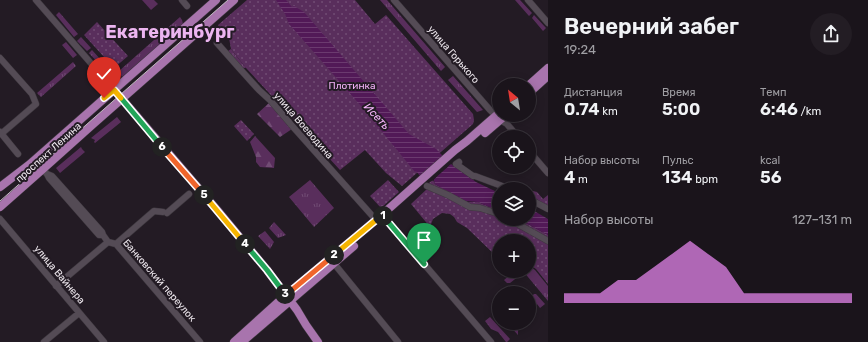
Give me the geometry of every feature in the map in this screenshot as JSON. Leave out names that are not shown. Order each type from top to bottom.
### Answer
[{"type":"main road","name":"проспект Ленина","points":[[0,188],[34,160],[216,0]]},
{"type":"main road","name":"проспект Ленина","points":[[0,207],[45,172],[122,99],[234,0]]},
{"type":"main road","points":[[536,79],[548,68]]},
{"type":"main road","points":[[536,87],[548,76]]},
{"type":"main road","points":[[122,99],[267,270],[297,310],[318,342]]},
{"type":"main road","points":[[234,342],[425,182],[448,159],[469,146],[494,122]]},
{"type":"main road","points":[[242,342],[288,298]]},
{"type":"street","points":[[36,0],[122,99]]},
{"type":"street","points":[[182,0],[187,6]]},
{"type":"street","name":"улица Горького","points":[[394,0],[492,107]]},
{"type":"street","points":[[528,0],[548,23]]},
{"type":"street","name":"улица Воеводина","points":[[217,43],[294,128],[381,218],[491,342]]},
{"type":"street","points":[[0,58],[32,94],[36,104],[1,133],[18,154]]},
{"type":"street","name":"улица Горького","points":[[505,122],[512,130]]},
{"type":"street","points":[[536,159],[548,173]]},
{"type":"street","name":"Банковский переулок","points":[[34,160],[99,235],[103,235],[108,242],[116,244],[200,342]]},
{"type":"street","points":[[459,162],[456,164],[474,176],[492,182]]},
{"type":"street","points":[[425,182],[470,207],[492,212]]},
{"type":"street","points":[[116,244],[154,211],[165,213],[189,194]]},
{"type":"street","points":[[536,203],[548,209]]},
{"type":"street","name":"улица Вайнера","points":[[0,219],[104,342]]},
{"type":"street","points":[[522,226],[548,240]]},
{"type":"street","points":[[56,286],[108,242]]},
{"type":"street","points":[[332,261],[398,342]]},
{"type":"street","points":[[44,342],[79,313]]},
{"type":"green space","points":[[142,0],[154,0],[158,4],[151,10]]},
{"type":"green space","name":"Плотинка","points":[[247,0],[355,0],[375,24],[386,15],[473,114],[473,124],[402,186],[386,173],[365,150],[340,170],[246,68],[231,49],[229,38],[218,25]]},
{"type":"green space","points":[[380,0],[387,0],[445,67],[441,71]]},
{"type":"green space","points":[[515,0],[520,0],[532,13],[529,16]]},
{"type":"green space","points":[[59,12],[78,34],[74,37],[56,15]]},
{"type":"green space","points":[[534,15],[546,28],[543,31],[532,18]]},
{"type":"green space","points":[[180,17],[183,24],[122,77],[119,71]]},
{"type":"green space","points":[[97,22],[128,56],[114,68],[84,35]]},
{"type":"green space","points":[[81,37],[91,48],[87,51],[77,41]]},
{"type":"green space","points":[[66,42],[77,55],[73,58],[62,45]]},
{"type":"green space","points":[[231,49],[246,68],[243,68],[228,51]]},
{"type":"green space","points":[[92,50],[111,71],[108,74],[89,53]]},
{"type":"green space","points":[[73,62],[76,66],[41,97],[37,93]]},
{"type":"green space","points":[[453,76],[483,110],[477,112],[448,80]]},
{"type":"green space","points":[[270,102],[292,129],[280,137],[257,114]]},
{"type":"green space","points":[[117,117],[121,122],[95,143],[95,140],[91,138]]},
{"type":"green space","points":[[241,120],[254,134],[247,141],[234,126]]},
{"type":"green space","points":[[255,136],[275,158],[274,168],[260,167],[256,162],[256,157],[250,142]]},
{"type":"green space","points":[[81,147],[85,152],[60,173],[56,168]]},
{"type":"green space","points":[[310,180],[334,208],[314,227],[289,197]]},
{"type":"green space","points":[[388,180],[399,192],[381,208],[370,196]]},
{"type":"green space","points":[[433,180],[435,184],[468,202],[478,202],[492,208],[492,226],[532,226],[548,235],[548,284],[536,269],[536,234],[492,234],[492,252],[467,228],[457,222],[450,214],[442,213],[433,219],[430,227],[411,204],[428,188],[429,183]]},
{"type":"green space","points":[[536,192],[543,199],[548,195],[548,207],[536,199]]},
{"type":"green space","points":[[274,222],[286,235],[278,238],[269,228]]},
{"type":"green space","points":[[265,231],[274,242],[270,249],[258,236]]},
{"type":"green space","points":[[536,271],[548,286],[548,301],[536,286],[529,278],[536,278]]},
{"type":"green space","points":[[506,278],[516,278],[510,283],[507,283],[504,280]]},
{"type":"green space","points":[[536,294],[545,304],[540,308],[537,304],[536,305]]},
{"type":"green space","points":[[490,317],[492,319],[492,329],[491,329],[485,321]]},
{"type":"green space","points":[[493,330],[502,330],[510,339],[506,342],[498,332]]},
{"type":"green space","points":[[513,330],[518,330],[518,335]]},
{"type":"water","name":"Исеть","points":[[276,0],[286,0],[292,7],[294,6],[304,12],[409,134],[436,149],[443,156],[437,161],[445,168],[451,164],[476,182],[492,190],[492,208],[478,202],[464,201],[435,184],[434,179],[437,176],[429,168],[420,176],[416,171],[415,172],[361,106],[289,24],[285,14]]},
{"type":"water","points":[[536,212],[548,219],[548,235],[532,226],[536,226]]},
{"type":"pier","points":[[440,161],[446,166],[447,163],[452,163],[432,181],[432,178],[435,176],[429,171]]},
{"type":"tram line","points":[[0,201],[228,0]]},
{"type":"district","name":"Екатеринбург","points":[[170,32]]},
{"type":"route","points":[[104,98],[114,90],[234,229],[286,295],[382,215],[424,264]]}]
